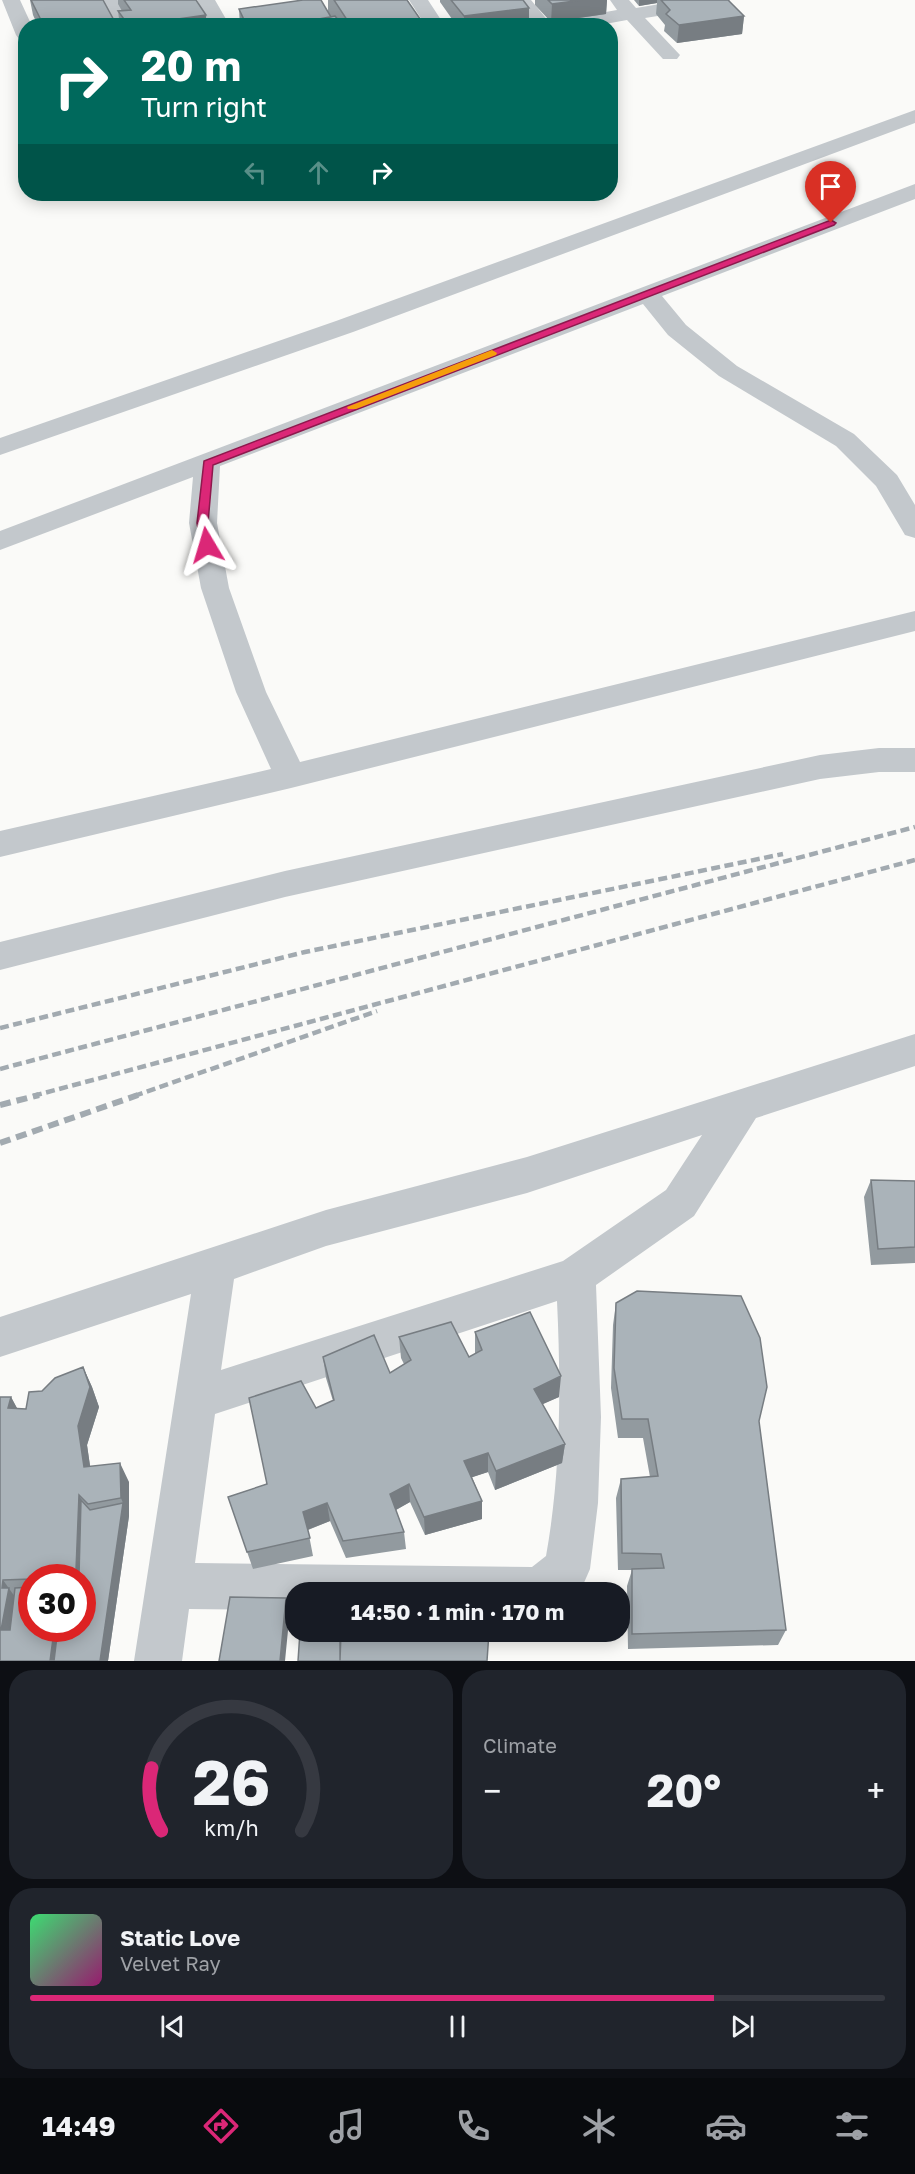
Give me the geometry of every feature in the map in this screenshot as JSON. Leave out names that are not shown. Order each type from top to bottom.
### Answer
[{"type":"street","points":[[110,0],[117,18]]},
{"type":"street","points":[[206,0],[216,18]]},
{"type":"street","points":[[418,0],[430,18]]},
{"type":"street","points":[[521,0],[536,18]]},
{"type":"street","points":[[618,0],[670,55]]},
{"type":"street","points":[[611,18],[695,2],[721,0]]},
{"type":"street","points":[[13,2],[19,18]]},
{"type":"street","points":[[0,447],[408,302],[915,116]]},
{"type":"street","points":[[0,541],[915,191]]},
{"type":"street","points":[[647,293],[677,330],[728,371],[845,440],[887,481],[915,529]]},
{"type":"street","points":[[207,463],[202,523],[214,588],[251,692],[291,776]]},
{"type":"street","points":[[0,844],[291,776],[915,621]]},
{"type":"street","points":[[0,956],[285,884],[820,767],[879,760],[915,760]]},
{"type":"street","points":[[0,1337],[326,1228],[527,1175],[915,1050]]},
{"type":"street","points":[[196,1399],[575,1276],[680,1203],[742,1107]]},
{"type":"street","points":[[158,1661],[215,1267]]},
{"type":"street","points":[[169,1586],[539,1590],[567,1569],[576,1523],[580,1476],[580,1327],[575,1276]]},
{"type":"building","points":[[31,0],[103,0],[113,18],[40,18]]},
{"type":"building","points":[[124,0],[196,0],[206,15],[185,18],[123,18],[118,11],[131,10]]},
{"type":"building","points":[[303,0],[321,0],[331,17],[243,18],[239,9]]},
{"type":"building","points":[[334,0],[407,0],[419,18],[346,18]]},
{"type":"building","points":[[451,0],[523,0],[529,8],[464,16]]},
{"type":"building","points":[[548,0],[582,0],[552,4]]},
{"type":"building","points":[[661,0],[728,0],[744,16],[679,25],[666,14],[670,10]]},
{"type":"building","points":[[871,1180],[915,1181],[915,1247],[878,1249]]},
{"type":"building","points":[[637,1291],[741,1296],[760,1338],[767,1387],[759,1421],[786,1630],[632,1634],[632,1569],[664,1568],[661,1554],[622,1553],[621,1479],[658,1476],[648,1419],[622,1419],[614,1368],[616,1303]]},
{"type":"building","points":[[530,1312],[561,1376],[534,1389],[565,1444],[496,1471],[488,1453],[464,1461],[482,1501],[424,1517],[409,1484],[390,1494],[404,1532],[343,1541],[327,1503],[303,1512],[310,1538],[247,1552],[228,1497],[267,1484],[249,1398],[301,1381],[316,1408],[334,1400],[323,1357],[374,1335],[390,1373],[411,1360],[399,1337],[451,1322],[469,1357],[482,1350],[475,1332]]},
{"type":"building","points":[[83,1367],[90,1387],[78,1426],[84,1467],[120,1463],[121,1498],[88,1504],[79,1495],[76,1564],[18,1564],[18,1579],[3,1580],[2,1588],[9,1588],[1,1630],[10,1630],[15,1588],[18,1588],[18,1642],[53,1642],[50,1661],[0,1661],[0,1397],[11,1397],[8,1408],[26,1409],[29,1392],[42,1391],[55,1378]]},
{"type":"building","points":[[81,1500],[90,1510],[123,1503],[100,1661],[54,1661],[56,1642],[96,1642],[96,1564],[79,1564]]},
{"type":"building","points":[[230,1597],[285,1598],[280,1661],[219,1661]]},
{"type":"building","points":[[299,1642],[340,1642],[340,1661],[298,1661]]},
{"type":"building","points":[[341,1642],[488,1642],[487,1661],[340,1661]]},
{"type":"railway","points":[[0,1069],[915,827]]},
{"type":"railway","points":[[0,1028],[305,952],[783,854]]},
{"type":"railway","points":[[33,1096],[915,860]]},
{"type":"railway","points":[[134,1096],[377,1011]]},
{"type":"railway","points":[[0,1105],[39,1095]]},
{"type":"railway","points":[[0,1143],[138,1095]]},
{"type":"slow traffic","points":[[352,407],[492,353]]},
{"type":"route","points":[[207,545],[202,523],[207,463],[831,223]]}]
